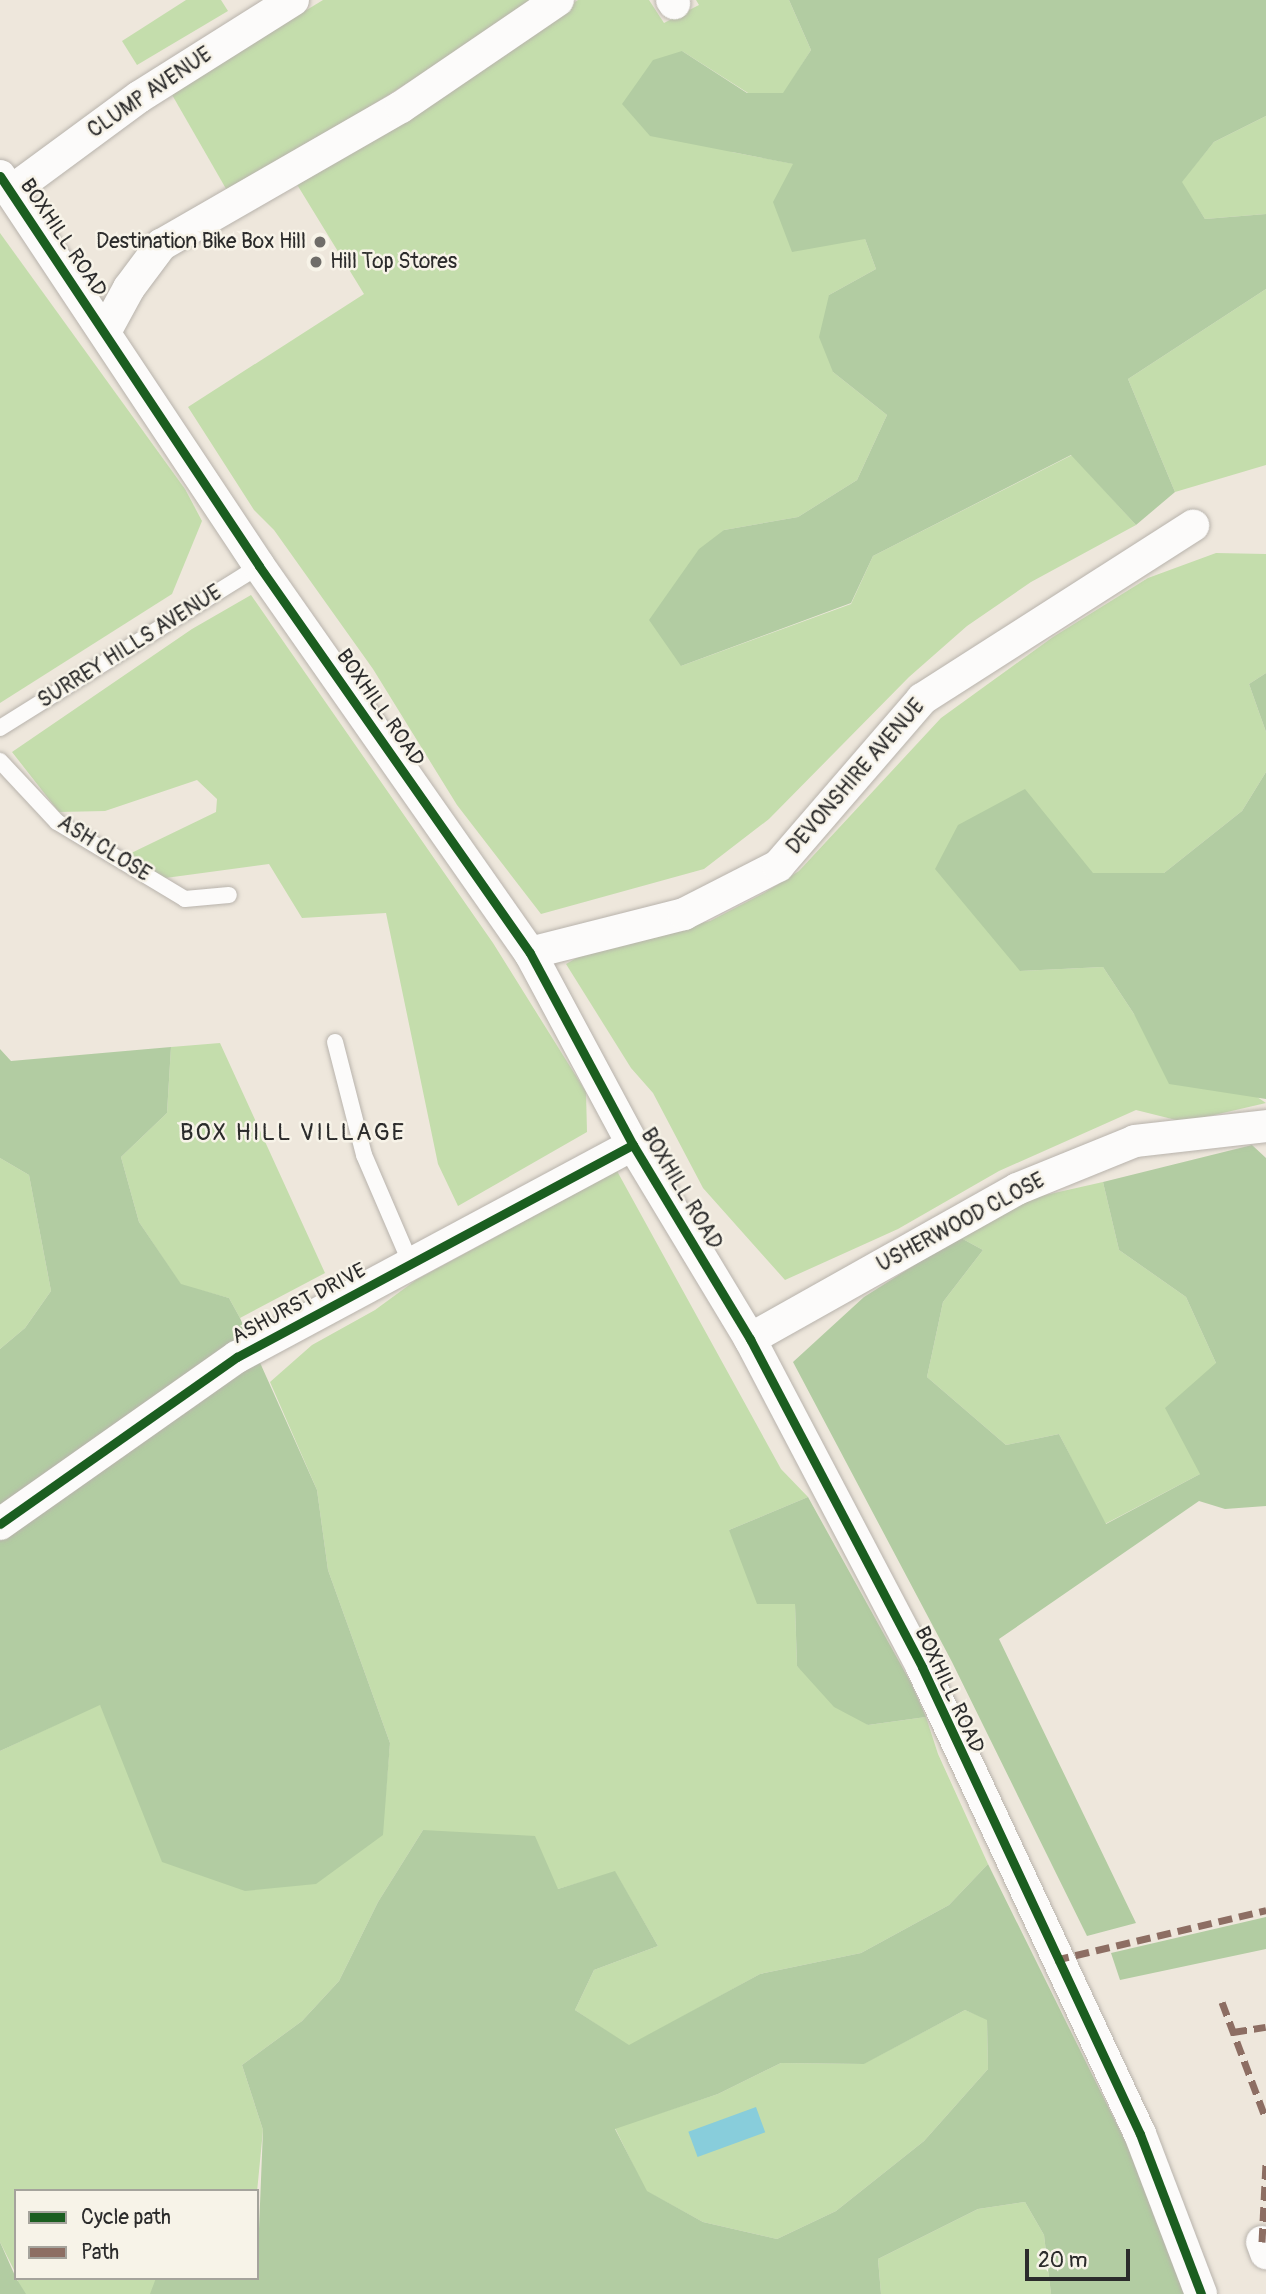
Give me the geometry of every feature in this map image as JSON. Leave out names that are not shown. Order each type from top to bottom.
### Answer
[{"type":"street","name":"CLUMP AVENUE","points":[[5,184],[293,0]]},
{"type":"street","points":[[105,332],[129,288],[161,245],[401,107],[558,0]]},
{"type":"street","name":"BOXHILL ROAD","points":[[5,184],[259,566],[530,953],[633,1145],[750,1339],[922,1667],[1140,2134],[1201,2294]]},
{"type":"street","name":"DEVONSHIRE AVENUE","points":[[530,953],[684,914],[778,866],[922,699],[1193,526]]},
{"type":"street","name":"USHERWOOD CLOSE","points":[[750,1339],[1017,1189],[1135,1141],[1266,1126]]},
{"type":"street","name":"ASHURST DRIVE","points":[[0,1524],[237,1357],[633,1145]]},
{"type":"lane","name":"SURREY HILLS AVENUE","points":[[0,727],[259,566]]},
{"type":"lane","name":"ASH CLOSE","points":[[0,761],[27,795],[57,822],[185,899],[229,895]]},
{"type":"lane","points":[[335,1042],[364,1155],[411,1264]]},
{"type":"green space","points":[[186,0],[221,0],[228,11],[137,65],[122,41]]},
{"type":"green space","points":[[323,0],[541,0],[229,194],[171,93]]},
{"type":"green space","points":[[578,0],[649,0],[664,23],[699,5],[696,0],[789,0],[811,50],[784,93],[748,93],[682,51],[732,152],[794,164],[865,239],[876,269],[829,295],[833,372],[887,415],[857,480],[798,517],[724,530],[681,666],[851,604],[873,556],[1072,455],[1136,525],[1031,582],[967,626],[909,677],[769,819],[704,869],[541,914],[457,805],[373,669],[274,530],[254,510],[188,407],[364,294],[293,178]]},
{"type":"green space","points":[[789,0],[1266,0],[1266,116],[1214,142],[1182,182],[1205,219],[1266,214],[1266,289],[1128,379],[1175,492],[1136,525],[1071,455],[873,556],[851,603],[681,666],[649,620],[699,549],[724,530],[798,517],[857,480],[887,415],[833,372],[819,337],[829,295],[876,269],[865,239],[792,252],[773,202],[793,164],[650,136],[622,104],[653,60],[682,51],[747,93],[783,93],[811,50]]},
{"type":"green space","points":[[1266,116],[1266,214],[1205,219],[1181,182],[1214,142]]},
{"type":"green space","points":[[0,233],[185,489],[202,521],[172,594],[0,703]]},
{"type":"green space","points":[[1266,289],[1266,465],[1175,492],[1128,379]]},
{"type":"green space","points":[[1216,553],[1266,554],[1266,673],[1249,684],[1266,732],[1266,772],[1242,811],[1164,873],[1093,873],[1020,971],[1103,967],[1134,1014],[1266,1103],[1184,1122],[1136,1110],[999,1171],[898,1229],[785,1280],[703,1188],[653,1093],[631,1068],[566,964],[592,949],[710,921],[799,871],[941,718],[1053,637],[1148,578]]},
{"type":"green space","points":[[251,595],[493,943],[586,1092],[587,1132],[458,1206],[438,1164],[386,913],[302,918],[269,864],[158,879],[123,857],[216,812],[217,799],[197,780],[105,811],[59,812],[12,752],[192,629]]},
{"type":"green space","points":[[1266,673],[1266,732],[1249,684]]},
{"type":"green space","points":[[1266,772],[1266,1099],[1169,1084],[1134,1014],[1103,967],[1020,971],[935,869],[958,825],[1025,789],[1093,873],[1164,873],[1242,811]]},
{"type":"green space","points":[[220,1043],[325,1273],[240,1318],[229,1298],[181,1285],[139,1222],[121,1157],[167,1113],[171,1047]]},
{"type":"green space","points":[[171,1047],[167,1113],[121,1157],[139,1222],[181,1284],[229,1298],[240,1318],[317,1490],[328,1570],[390,1743],[383,1835],[316,1884],[245,1891],[162,1862],[100,1705],[0,1751],[0,1349],[25,1328],[51,1291],[29,1175],[0,1158],[0,1049],[11,1061]]},
{"type":"green space","points":[[1252,1145],[1266,1158],[1266,1506],[1225,1509],[1199,1501],[999,1639],[1136,1923],[1087,1936],[952,1662],[793,1362],[864,1297],[959,1237],[983,1250],[943,1302],[927,1377],[1006,1445],[1059,1434],[1106,1524],[1200,1474],[1165,1408],[1216,1363],[1186,1297],[1119,1250],[1103,1182]]},
{"type":"green space","points":[[0,1158],[29,1175],[51,1291],[25,1328],[0,1349]]},
{"type":"green space","points":[[617,1171],[781,1469],[808,1497],[729,1530],[795,1604],[797,1666],[868,1725],[926,1717],[938,1754],[988,1864],[949,1905],[861,1953],[760,1974],[629,2046],[575,2010],[594,1970],[658,1946],[615,1872],[558,1889],[423,1830],[378,1902],[339,1981],[302,2021],[242,2065],[263,2130],[257,2189],[14,2189],[14,2270],[0,2242],[0,1751],[100,1704],[129,1774],[382,1835],[390,1743],[328,1570],[317,1490],[270,1382],[312,1345],[375,1310],[416,1280]]},
{"type":"green space","points":[[1103,1182],[1119,1250],[1186,1297],[1216,1363],[1200,1474],[1105,1524],[1059,1434],[1006,1445],[927,1377],[943,1302],[983,1250],[959,1237],[1032,1198]]},
{"type":"green space","points":[[808,1497],[911,1683],[926,1717],[868,1725],[834,1707],[797,1666],[795,1604],[757,1604],[729,1530]]},
{"type":"green space","points":[[423,1830],[535,1836],[558,1889],[615,1871],[658,1946],[594,1970],[575,2010],[629,2045],[760,1974],[861,1953],[949,1905],[988,1864],[1130,2151],[1185,2294],[1051,2294],[1044,2235],[1025,2202],[978,2209],[878,2259],[881,2294],[150,2294],[155,2280],[259,2280],[263,2130],[242,2065],[302,2021],[339,1981],[378,1902]],"holes":[[[965,2010],[987,2020],[988,2069],[924,2141],[836,2211],[777,2239],[703,2222],[647,2191],[615,2129],[718,2094],[781,2063],[864,2064]]]},
{"type":"green space","points":[[1266,1917],[1266,1949],[1120,1980],[1111,1953]]},
{"type":"green space","points":[[965,2010],[987,2019],[988,2069],[924,2141],[836,2211],[777,2239],[703,2222],[646,2191],[615,2128],[718,2094],[781,2063],[863,2064]]},
{"type":"green space","points":[[1025,2202],[1044,2235],[1051,2294],[881,2294],[878,2259],[978,2209]]},
{"type":"green space","points":[[0,2242],[14,2274],[14,2280],[17,2280],[26,2294],[0,2294]]},
{"type":"green space","points":[[18,2280],[156,2280],[156,2294],[18,2294]]},
{"type":"water","points":[[756,2107],[765,2132],[698,2157],[688,2132]]},
{"type":"marked path","points":[[1055,1960],[1266,1910]]},
{"type":"marked path","points":[[1222,2002],[1266,2119]]},
{"type":"marked path","points":[[1233,2032],[1266,2027]]},
{"type":"marked path","points":[[1262,2242],[1266,2162]]},
{"type":"cycle path","points":[[0,176],[259,566],[530,953],[633,1145],[750,1339],[922,1667],[1140,2134],[1201,2294]]},
{"type":"cycle path","points":[[0,1524],[237,1357],[633,1145]]},
{"type":"place","name":"Destination Bike Box Hill","points":[[320,242]]},
{"type":"place","name":"Hill Top Stores","points":[[316,262]]},
{"type":"district","name":"BOX HILL VILLAGE","points":[[293,1133]]}]
